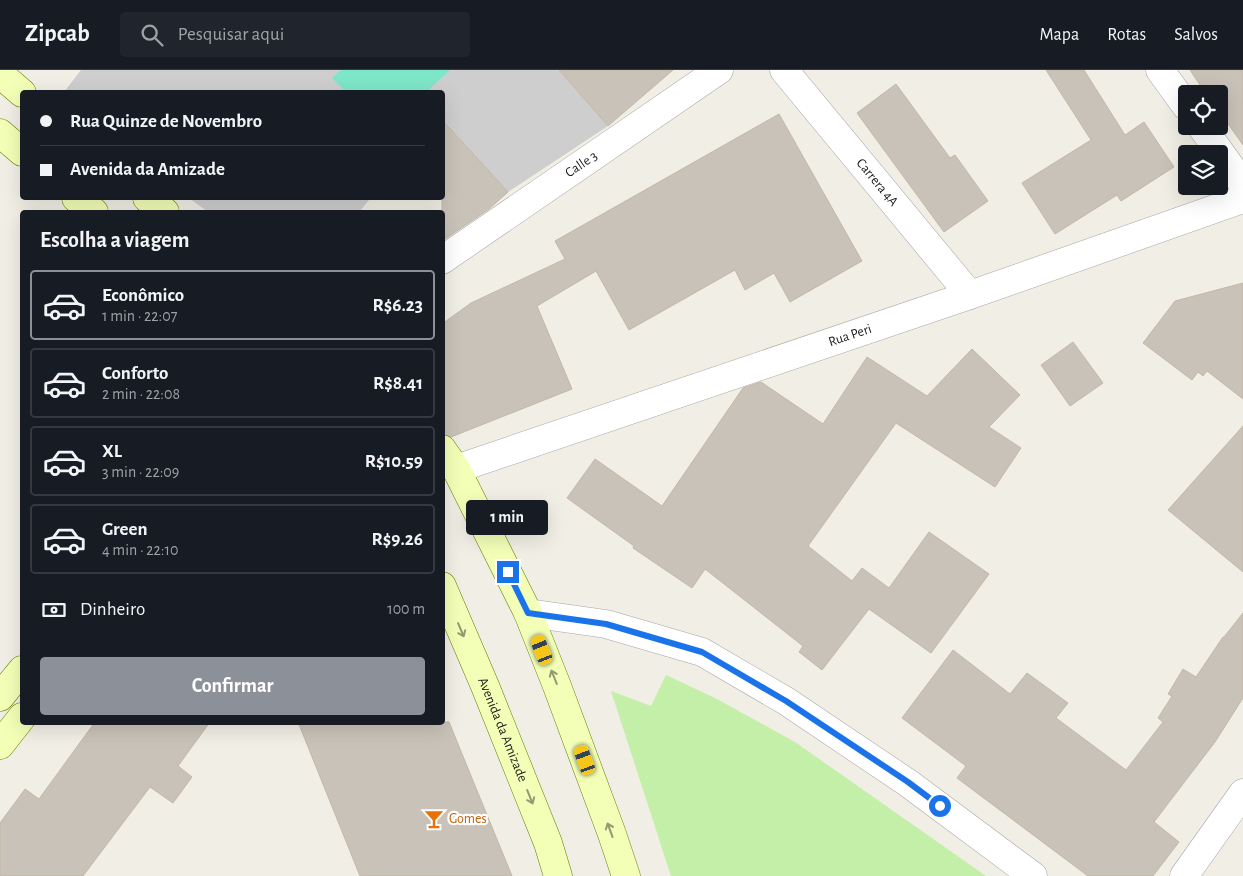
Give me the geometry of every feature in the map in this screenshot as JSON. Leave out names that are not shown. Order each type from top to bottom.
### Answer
[{"type":"main road","points":[[0,75],[20,91]]},
{"type":"main road","points":[[0,133],[20,150]]},
{"type":"main road","points":[[79,200],[91,210]]},
{"type":"main road","points":[[150,200],[162,210]]},
{"type":"main road","points":[[448,456],[528,613],[561,695],[626,876]]},
{"type":"main road","name":"Avenida da Amizade","points":[[445,593],[530,797],[548,843],[558,876]]},
{"type":"main road","points":[[0,697],[20,672]]},
{"type":"main road","points":[[0,745],[20,720]]},
{"type":"street","name":"Calle 3","points":[[445,258],[719,70]]},
{"type":"street","name":"Carrera 4A","points":[[784,70],[970,294]]},
{"type":"street","points":[[1160,70],[1178,95]]},
{"type":"street","points":[[1208,135],[1243,184]]},
{"type":"street","name":"Rua Peri","points":[[448,456],[970,294],[1243,199]]},
{"type":"street","points":[[528,613],[606,624],[702,652],[786,701],[908,782],[1033,876]]},
{"type":"street","points":[[1184,876],[1243,792]]},
{"type":"shaded area","points":[[81,70],[559,70],[608,126],[508,192],[445,121],[445,90],[66,90]]},
{"type":"shaded area","points":[[192,200],[369,200],[361,210],[205,210]]},
{"type":"green space","points":[[341,70],[450,70],[428,90],[344,90],[332,78]]},
{"type":"green space","points":[[666,675],[717,699],[795,742],[986,876],[671,876],[611,691],[651,706]]},
{"type":"building","points":[[559,70],[673,70],[608,126]]},
{"type":"building","points":[[1046,70],[1084,70],[1125,135],[1144,122],[1174,167],[1121,201],[1117,195],[1055,234],[1022,183],[1091,140]]},
{"type":"building","points":[[1190,70],[1243,70],[1243,145],[1228,124],[1228,85],[1200,85]]},
{"type":"building","points":[[896,84],[950,158],[955,155],[988,201],[944,232],[857,113]]},
{"type":"building","points":[[779,114],[862,261],[790,302],[774,273],[745,290],[735,270],[629,330],[596,271],[537,306],[572,389],[451,437],[445,435],[445,322],[471,303],[565,259],[555,241]]},
{"type":"building","points":[[445,122],[508,192],[489,209],[445,239],[445,210],[442,210],[442,200],[445,200]]},
{"type":"building","points":[[1243,283],[1243,399],[1207,371],[1203,376],[1198,372],[1192,380],[1143,343],[1175,301]]},
{"type":"building","points":[[1073,342],[1103,383],[1070,406],[1041,365]]},
{"type":"building","points":[[972,349],[1020,395],[989,427],[1021,448],[995,487],[896,423],[808,546],[852,581],[862,568],[889,588],[929,532],[989,574],[931,653],[869,609],[822,670],[799,652],[803,646],[705,569],[692,588],[633,548],[634,546],[567,498],[595,459],[662,506],[743,388],[761,382],[823,424],[867,357],[927,396]]},
{"type":"building","points":[[1243,426],[1243,572],[1168,510]]},
{"type":"building","points":[[1243,613],[1243,698],[1215,742],[1154,822],[1179,842],[1153,876],[1088,876],[957,778],[966,766],[902,718],[953,650],[1010,694],[1027,673],[1068,703],[1056,718],[1126,770],[1163,722],[1158,718],[1172,696],[1168,694],[1183,669],[1196,677],[1223,637]]},
{"type":"building","points":[[445,722],[449,722],[512,876],[360,876],[299,725],[445,725]]},
{"type":"building","points":[[93,725],[208,725],[178,766],[192,777],[173,803],[150,787],[83,876],[0,876],[0,823],[25,789],[39,799]]},
{"type":"place","name":"Gomes","points":[[434,819]]},
{"type":"route","points":[[508,572],[528,613],[606,624],[702,652],[786,701],[908,782],[940,806]]}]
